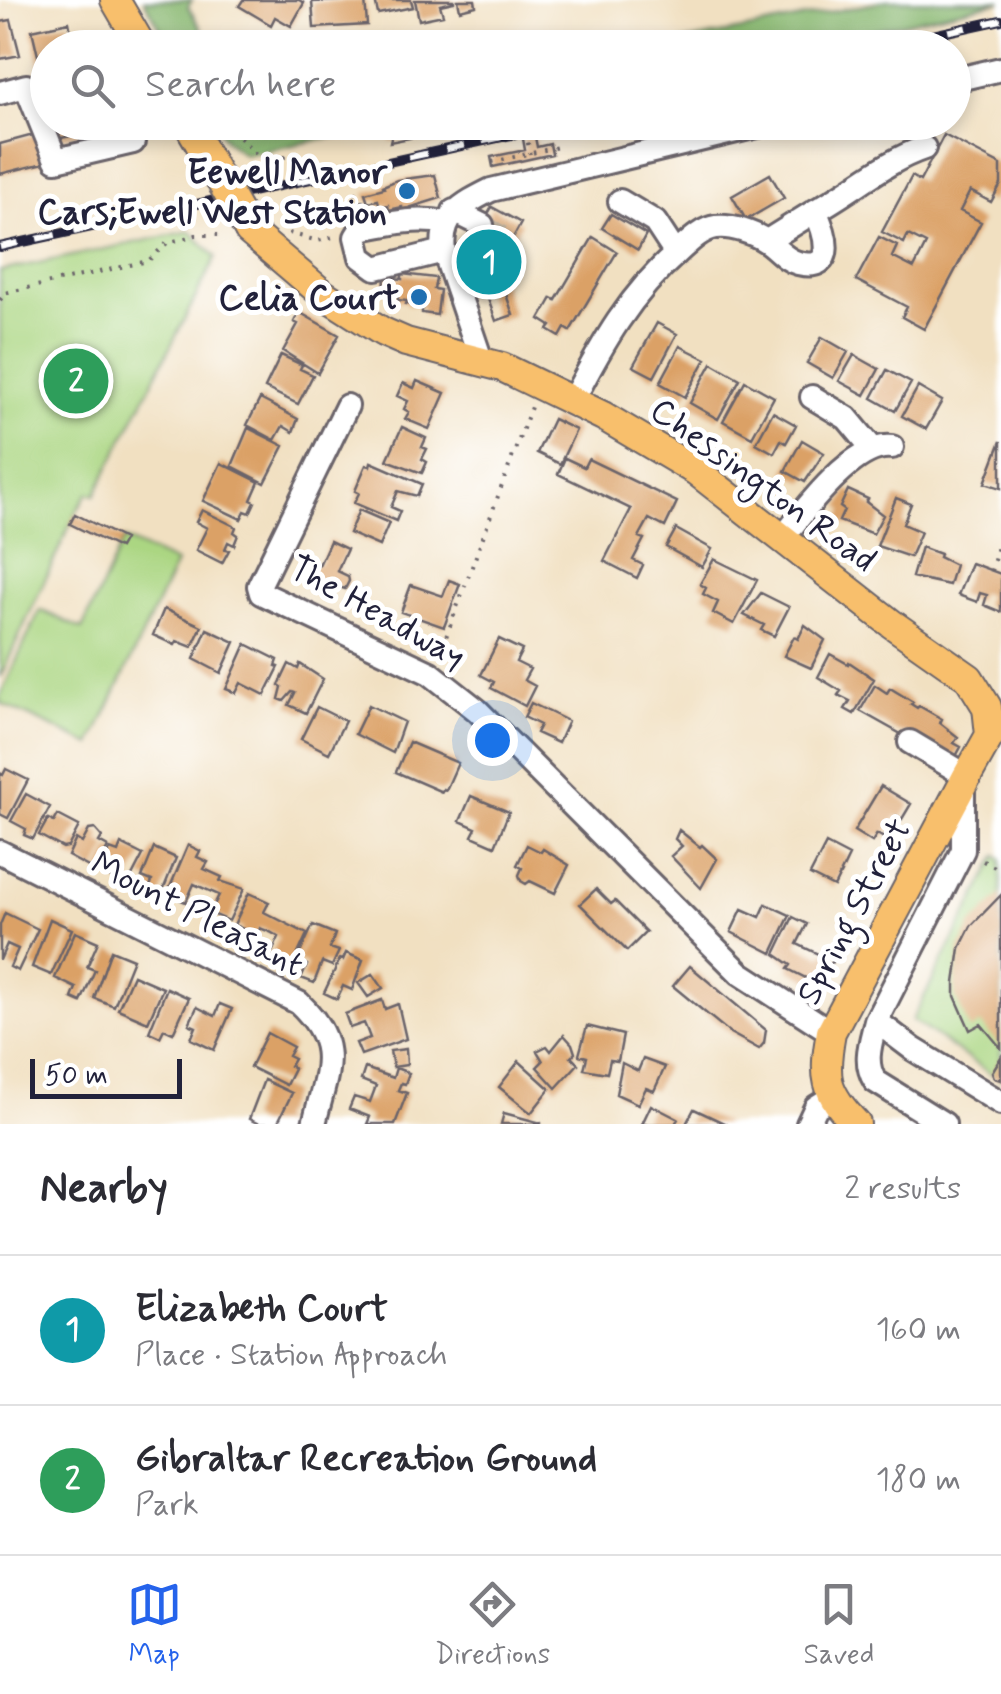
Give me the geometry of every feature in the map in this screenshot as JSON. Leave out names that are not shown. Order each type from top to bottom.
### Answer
[{"type":"main road","points":[[115,0],[132,30]]},
{"type":"main road","name":"Chessington Road","points":[[196,140],[241,233],[323,294],[384,332],[406,342],[482,360],[561,395],[653,444],[696,471],[892,624],[969,678],[1001,684]]},
{"type":"main road","points":[[969,678],[996,729]]},
{"type":"main road","name":"Spring Street","points":[[832,1097],[826,1079],[831,1032],[996,729]]},
{"type":"main road","points":[[832,1097],[856,1124]]},
{"type":"street","points":[[971,76],[1001,68]]},
{"type":"street","points":[[0,92],[26,86],[30,96]]},
{"type":"street","points":[[48,140],[56,160],[132,142]]},
{"type":"street","points":[[482,360],[444,251],[442,236],[450,217],[491,190],[699,140]]},
{"type":"street","points":[[766,242],[873,177],[899,156],[924,148]]},
{"type":"street","points":[[620,201],[656,222],[676,254]]},
{"type":"street","points":[[561,395],[632,298],[696,236],[714,227],[751,234],[798,264],[822,258],[828,248],[827,234],[815,211]]},
{"type":"street","points":[[444,251],[376,268],[356,246],[361,230],[420,218],[450,217],[482,225]]},
{"type":"street","points":[[783,538],[819,492],[882,448],[847,418],[812,396]]},
{"type":"street","name":"The Headway","points":[[348,406],[259,586],[261,593],[430,673],[477,710],[740,973],[831,1032]]},
{"type":"street","points":[[910,742],[965,780],[963,850],[876,1020],[868,1050],[868,1070],[875,1082],[944,1124]]},
{"type":"street","name":"Mount Pleasant","points":[[0,852],[299,1004],[313,1017],[328,1047],[330,1067],[314,1124]]},
{"type":"street","points":[[876,1020],[913,1049],[1001,1104]]},
{"type":"street","points":[[808,1124],[816,1107],[832,1097]]},
{"type":"path","points":[[243,140],[260,158],[286,157]]},
{"type":"path","points":[[527,140],[530,154]]},
{"type":"path","points":[[492,162],[558,147],[558,142]]},
{"type":"path","points":[[294,234],[318,241],[361,230]]},
{"type":"path","points":[[2,296],[148,261],[167,243],[196,235],[241,233]]},
{"type":"path","points":[[430,673],[532,403],[543,407],[561,395]]},
{"type":"path","points":[[991,571],[1000,539]]},
{"type":"green space","points":[[144,0],[192,0],[188,7],[202,30],[161,30]]},
{"type":"green space","points":[[888,0],[1001,1],[874,30],[742,30]]},
{"type":"green space","points":[[225,140],[318,140],[244,155]]},
{"type":"green space","points":[[190,231],[216,257],[95,495],[88,493],[75,514],[0,678],[0,271]]},
{"type":"green space","points":[[124,539],[176,563],[91,745],[0,703],[0,696],[40,610],[82,629]]},
{"type":"green space","points":[[997,856],[1001,859],[1001,1081],[912,1020]]},
{"type":"building","points":[[243,0],[304,3],[291,26],[275,17],[271,25],[239,6]]},
{"type":"building","points":[[365,0],[367,25],[314,28],[312,2]]},
{"type":"building","points":[[375,0],[411,0],[413,7],[378,14]]},
{"type":"building","points":[[415,0],[454,2],[440,5],[443,15],[419,20]]},
{"type":"building","points":[[458,0],[475,0],[476,6],[460,10]]},
{"type":"building","points":[[11,20],[20,55],[0,59],[0,22]]},
{"type":"building","points":[[69,22],[71,30],[32,30]]},
{"type":"building","points":[[30,136],[30,140],[38,140],[44,163],[0,174],[0,144]]},
{"type":"building","points":[[523,140],[536,140],[537,147],[550,144],[552,154],[493,167],[491,157],[525,150]]},
{"type":"building","points":[[941,140],[954,140],[1001,165],[1001,184],[991,202],[970,191],[960,211],[981,222],[924,329],[902,317],[907,307],[856,280],[879,237],[897,246],[892,257],[914,268],[926,244],[908,235],[904,243],[882,232],[912,176],[920,181]]},
{"type":"building","points":[[770,174],[784,198],[746,220],[732,196]]},
{"type":"building","name":"Eewell Manor Cars;Ewell West Station","points":[[435,175],[441,198],[402,210],[389,210],[388,205],[380,207],[378,200],[368,202],[365,193],[397,180]]},
{"type":"building","points":[[492,207],[521,223],[497,267],[513,315],[496,321],[476,266],[482,257],[468,249]]},
{"type":"building","points":[[611,214],[646,235],[638,250],[602,228]]},
{"type":"building","points":[[593,237],[617,252],[570,331],[565,328],[560,337],[540,319],[552,298],[556,300]]},
{"type":"building","name":"Celia Court","points":[[402,274],[436,278],[434,289],[440,290],[437,315],[422,313],[422,306],[398,300],[398,294],[384,293],[385,277],[402,279]]},
{"type":"building","points":[[299,312],[339,335],[318,373],[283,351],[298,324],[294,322]]},
{"type":"building","points":[[657,323],[677,334],[654,377],[633,366]]},
{"type":"building","points":[[822,337],[848,352],[833,378],[807,363]]},
{"type":"building","points":[[680,346],[706,359],[685,397],[660,383]]},
{"type":"building","points":[[281,355],[313,375],[298,404],[265,388]]},
{"type":"building","points":[[854,355],[879,369],[865,395],[839,381]]},
{"type":"building","points":[[712,363],[740,379],[718,419],[690,403]]},
{"type":"building","points":[[887,370],[911,383],[895,411],[872,398]]},
{"type":"building","points":[[417,381],[445,393],[429,429],[405,419],[408,401],[397,396],[403,383],[414,388]]},
{"type":"building","points":[[745,381],[774,397],[752,437],[723,421]]},
{"type":"building","points":[[918,387],[942,401],[926,429],[902,416]]},
{"type":"building","points":[[260,399],[298,419],[293,432],[283,426],[275,440],[247,425]]},
{"type":"building","points":[[773,412],[796,425],[786,443],[781,440],[774,453],[756,443]]},
{"type":"building","points":[[553,419],[576,430],[560,464],[537,453]]},
{"type":"building","points":[[402,427],[426,438],[422,447],[427,449],[422,459],[427,462],[422,473],[387,460]]},
{"type":"building","points":[[248,428],[284,446],[265,483],[232,466]]},
{"type":"building","points":[[802,440],[824,453],[805,482],[785,471]]},
{"type":"building","points":[[1001,441],[1001,488],[985,483]]},
{"type":"building","points":[[565,458],[584,467],[588,459],[677,502],[665,527],[649,519],[639,537],[644,539],[633,560],[643,565],[637,578],[604,561],[631,509],[558,474]]},
{"type":"building","points":[[371,462],[422,484],[417,496],[398,491],[391,507],[400,511],[396,521],[354,503],[359,493],[355,491]]},
{"type":"building","points":[[221,463],[259,482],[250,513],[245,511],[241,519],[203,501]]},
{"type":"building","points":[[848,490],[868,499],[866,502],[883,515],[873,534],[839,521]]},
{"type":"building","points":[[896,498],[911,504],[903,524],[921,532],[910,557],[877,546]]},
{"type":"building","points":[[202,510],[236,527],[234,532],[238,535],[234,545],[228,542],[225,549],[229,550],[222,563],[196,550],[207,528],[196,522]]},
{"type":"building","points":[[359,510],[389,523],[379,546],[349,533]]},
{"type":"building","points":[[75,514],[124,539],[119,548],[70,524]]},
{"type":"building","points":[[676,529],[712,549],[702,567],[666,547]]},
{"type":"building","points":[[330,541],[347,549],[337,571],[348,576],[349,581],[345,589],[333,585],[329,594],[310,585],[315,576],[310,574],[315,563],[319,565]]},
{"type":"building","points":[[921,547],[955,565],[949,585],[912,577]]},
{"type":"building","points":[[714,559],[757,580],[734,624],[713,613],[718,602],[703,594],[706,588],[700,584]]},
{"type":"building","points":[[971,563],[1001,574],[1001,612],[984,605],[987,595],[980,593],[977,602],[958,595]]},
{"type":"building","points":[[449,580],[460,584],[444,627],[401,612],[411,585],[443,596]]},
{"type":"building","points":[[761,593],[789,607],[774,636],[761,630],[764,625],[744,615]]},
{"type":"building","points":[[164,609],[202,626],[192,647],[177,641],[175,645],[153,635]]},
{"type":"building","points":[[805,625],[825,640],[811,668],[784,656]]},
{"type":"building","points":[[207,629],[235,642],[221,673],[194,659]]},
{"type":"building","points":[[499,639],[522,650],[516,662],[530,669],[524,680],[535,686],[525,706],[491,688],[494,682],[481,675]]},
{"type":"building","points":[[246,644],[278,660],[279,667],[265,695],[241,683],[236,693],[226,689]]},
{"type":"building","points":[[830,654],[874,679],[854,714],[845,709],[850,701],[838,695],[841,691],[818,677]]},
{"type":"building","points":[[289,664],[298,669],[300,664],[323,679],[306,713],[289,705],[295,693],[284,701],[279,699],[279,685]]},
{"type":"building","points":[[875,685],[887,693],[890,688],[917,708],[942,719],[940,723],[958,737],[954,743],[961,747],[955,758],[860,711]]},
{"type":"building","points":[[531,703],[568,721],[558,743],[536,733],[540,725],[524,717]]},
{"type":"building","points":[[369,705],[404,722],[393,753],[355,734]]},
{"type":"building","points":[[317,707],[345,721],[329,753],[301,739]]},
{"type":"building","points":[[409,742],[458,763],[446,790],[442,792],[396,772]]},
{"type":"building","points":[[6,769],[28,780],[8,818],[0,814],[0,773],[3,775]]},
{"type":"building","points":[[881,786],[911,804],[902,819],[897,816],[884,838],[877,834],[872,842],[854,831]]},
{"type":"building","points":[[26,794],[50,807],[33,839],[24,835],[26,829],[11,821]]},
{"type":"building","points":[[471,796],[509,812],[495,846],[472,836],[476,828],[460,821]]},
{"type":"building","points":[[58,815],[79,826],[68,847],[39,835],[48,819],[54,822]]},
{"type":"building","points":[[95,829],[102,837],[99,842],[108,847],[96,871],[68,856],[76,839],[82,843],[89,830]]},
{"type":"building","points":[[679,830],[717,859],[701,888],[671,856],[682,846],[675,839]]},
{"type":"building","points":[[121,844],[143,855],[129,882],[122,883],[99,872],[110,849],[118,852]]},
{"type":"building","points":[[826,844],[849,856],[834,887],[810,875]]},
{"type":"building","points":[[188,845],[200,851],[197,857],[208,862],[204,869],[222,877],[220,881],[244,889],[229,921],[210,913],[219,895],[194,884],[186,902],[167,894]]},
{"type":"building","points":[[527,845],[541,852],[543,849],[569,865],[555,893],[521,881],[522,868],[517,865]]},
{"type":"building","points":[[154,848],[176,858],[159,900],[147,895],[152,881],[142,877]]},
{"type":"building","points":[[596,889],[611,904],[615,901],[646,932],[627,951],[580,904]]},
{"type":"building","points":[[249,893],[269,902],[264,912],[307,934],[291,969],[269,959],[279,937],[270,932],[260,928],[251,949],[237,942],[243,929],[234,925]]},
{"type":"building","points":[[1001,895],[1001,1048],[981,1024],[970,1030],[955,996],[955,983],[960,948],[971,926]]},
{"type":"building","points":[[766,904],[790,915],[772,953],[731,932],[742,909],[760,917]]},
{"type":"building","points":[[5,913],[38,929],[18,971],[10,967],[18,949],[7,944],[0,960],[0,925]]},
{"type":"building","points":[[793,917],[807,924],[797,944],[822,956],[825,951],[832,952],[834,958],[820,985],[788,969],[791,965],[775,954]]},
{"type":"building","points":[[50,919],[72,929],[51,975],[32,967]]},
{"type":"building","points":[[313,925],[335,934],[330,948],[339,951],[332,966],[322,962],[314,983],[301,978],[307,965],[297,960]]},
{"type":"building","points":[[75,932],[98,942],[87,967],[95,970],[81,1002],[72,998],[76,988],[55,978]]},
{"type":"building","points":[[111,950],[133,959],[114,1006],[94,998]]},
{"type":"building","points":[[346,953],[363,960],[352,990],[343,986],[337,999],[324,993]]},
{"type":"building","points":[[690,966],[766,1030],[759,1049],[730,1033],[673,986]]},
{"type":"building","points":[[373,974],[383,988],[368,997],[358,983]]},
{"type":"building","points":[[133,975],[163,988],[148,1022],[118,1009]]},
{"type":"building","points":[[167,988],[189,998],[173,1033],[164,1029],[160,1037],[149,1032]]},
{"type":"building","points":[[382,1000],[385,1009],[398,1004],[406,1039],[361,1055],[356,1043],[370,1038],[367,1030],[364,1023],[350,1028],[345,1014]]},
{"type":"building","points":[[220,1004],[232,1009],[214,1050],[191,1039],[196,1027],[189,1024],[197,1007],[215,1016]]},
{"type":"building","points":[[587,1026],[623,1035],[618,1061],[610,1060],[607,1073],[584,1069],[587,1057],[579,1055]]},
{"type":"building","points":[[267,1033],[293,1047],[288,1056],[294,1059],[290,1066],[294,1069],[286,1085],[250,1067]]},
{"type":"building","points":[[564,1035],[572,1044],[575,1053],[571,1057],[578,1064],[556,1088],[537,1067],[543,1061],[537,1051],[547,1046],[551,1051]]},
{"type":"building","points":[[406,1049],[407,1065],[393,1067],[390,1051]]},
{"type":"building","points":[[1001,1057],[1001,1080],[994,1078],[992,1072]]},
{"type":"building","points":[[643,1059],[665,1067],[654,1091],[646,1088],[638,1104],[616,1094],[622,1063],[638,1071]]},
{"type":"building","points":[[519,1061],[550,1089],[531,1113],[499,1087]]},
{"type":"building","points":[[365,1068],[393,1078],[396,1068],[409,1073],[398,1090],[407,1093],[395,1124],[367,1124],[370,1117],[349,1109],[354,1097],[370,1102],[376,1086],[361,1080]]},
{"type":"building","points":[[264,1080],[292,1093],[279,1120],[286,1124],[259,1124],[249,1119]]},
{"type":"building","points":[[651,1105],[678,1119],[675,1124],[642,1124]]},
{"type":"building","points":[[694,1109],[726,1124],[686,1124]]},
{"type":"building","points":[[504,1113],[541,1123],[541,1124],[501,1124]]},
{"type":"tunnel","points":[[482,225],[511,242]]},
{"type":"railway","points":[[956,30],[1001,20]]},
{"type":"railway","points":[[0,247],[489,140]]},
{"type":"place","name":"Eewell Manor Cars;Ewell West Station","points":[[407,191]]},
{"type":"place","name":"Elizabeth Court","points":[[489,262]]},
{"type":"place","name":"Celia Court","points":[[419,297]]},
{"type":"place","name":"Gibraltar Recreation Ground","points":[[76,381]]}]
